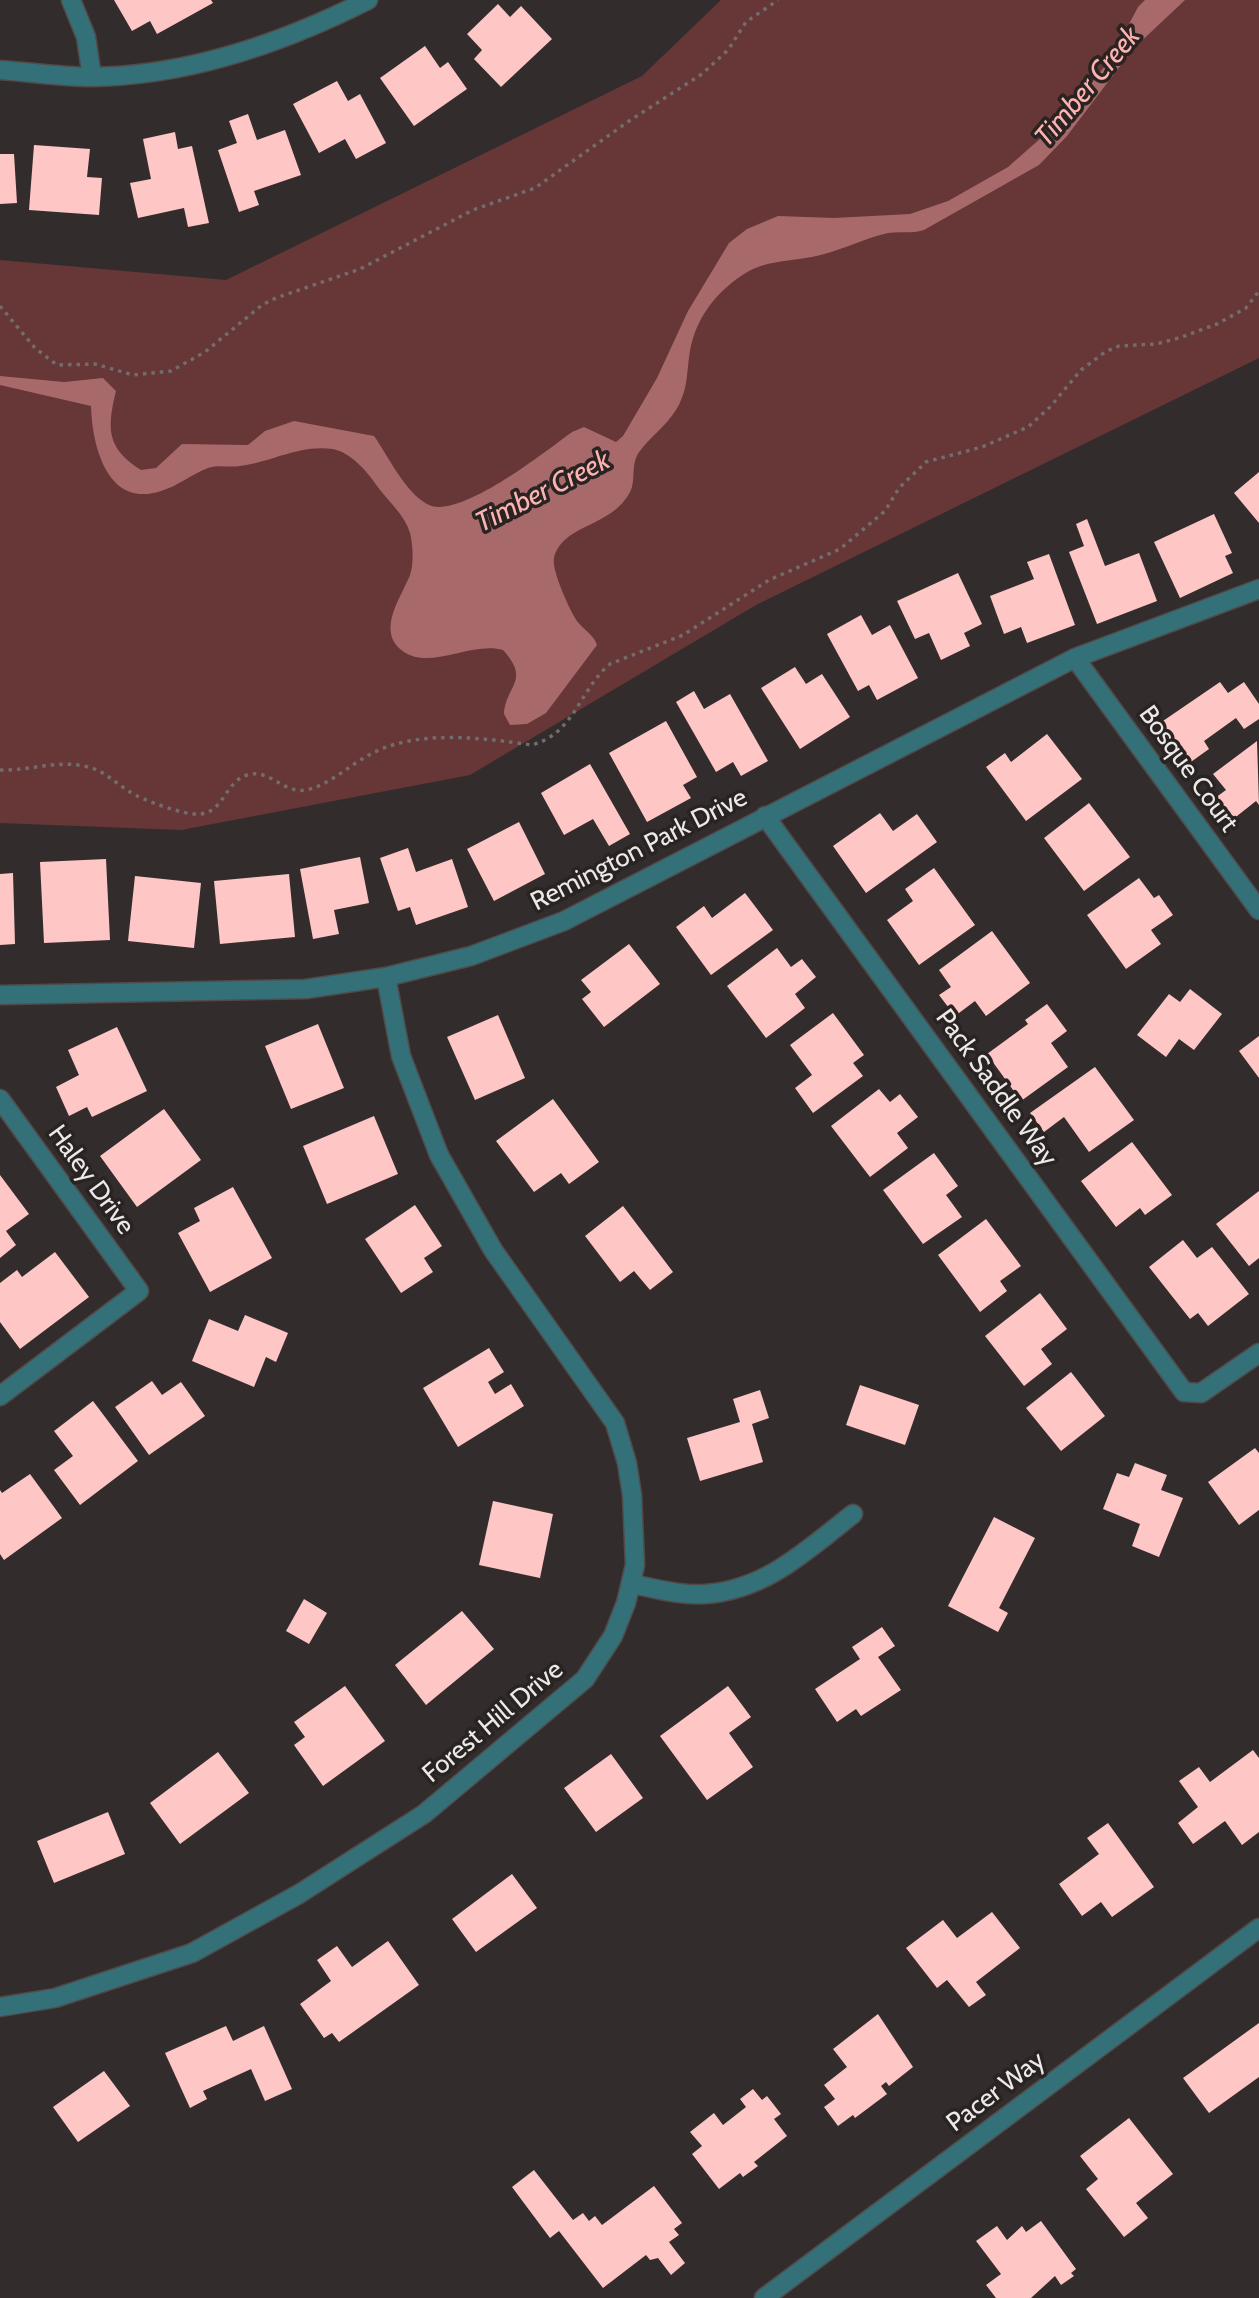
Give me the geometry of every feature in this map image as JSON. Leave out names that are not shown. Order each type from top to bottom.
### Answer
[{"type":"street","points":[[71,0],[86,37],[92,77]]},
{"type":"street","points":[[0,70],[92,77],[212,61],[271,43],[368,0]]},
{"type":"street","name":"Remington Park Drive","points":[[0,995],[306,989],[386,977],[471,956],[565,921],[1075,658],[1259,589]]},
{"type":"street","name":"Bosque Court","points":[[1075,658],[1259,910]]},
{"type":"street","name":"Pack Saddle Way","points":[[765,816],[1184,1392],[1201,1392],[1259,1353]]},
{"type":"street","name":"Forest Hill Drive","points":[[0,2007],[66,1994],[192,1953],[299,1894],[424,1814],[585,1679],[613,1636],[635,1565],[632,1495],[627,1463],[615,1423],[493,1251],[439,1156],[401,1056],[386,977]]},
{"type":"street","name":"Haley Drive","points":[[0,1099],[139,1291],[0,1396]]},
{"type":"street","points":[[631,1584],[704,1594],[743,1588],[783,1568],[853,1514]]},
{"type":"street","name":"Pacer Way","points":[[764,2298],[1259,1928]]},
{"type":"path","points":[[0,306],[35,348],[57,365],[95,364],[133,375],[171,371],[205,352],[262,305],[360,269],[473,210],[535,188],[629,121],[702,74],[728,50],[746,22],[778,0]]},
{"type":"path","points":[[0,770],[71,764],[85,766],[111,776],[144,799],[194,815],[214,810],[236,781],[254,774],[262,774],[298,791],[317,786],[371,753],[399,744],[457,736],[532,745],[541,743],[565,726],[601,672],[610,664],[683,635],[769,580],[840,549],[885,511],[908,477],[926,462],[1015,434],[1050,407],[1081,370],[1105,352],[1119,346],[1167,341],[1217,324],[1246,308],[1259,291]]},
{"type":"shaded area","points":[[721,0],[1259,0],[1259,358],[756,605],[470,775],[181,830],[0,823],[0,260],[226,280],[642,76]]},
{"type":"water","name":"Timber Creek","points":[[1145,0],[1185,0],[1133,49],[1067,136],[1039,165],[924,230],[888,233],[822,255],[758,267],[721,292],[706,311],[695,333],[686,385],[677,409],[636,458],[631,490],[613,512],[567,538],[554,558],[558,580],[570,608],[597,645],[546,713],[527,724],[510,725],[504,714],[516,676],[511,660],[503,650],[478,649],[426,658],[404,652],[396,644],[391,635],[391,625],[396,604],[411,571],[413,554],[410,533],[400,514],[368,474],[346,454],[321,448],[297,451],[252,464],[212,467],[161,491],[143,494],[127,491],[115,482],[99,455],[91,406],[0,385],[0,376],[64,382],[103,378],[116,391],[111,416],[115,445],[121,454],[141,470],[156,468],[182,444],[248,445],[265,431],[294,421],[374,436],[404,482],[419,498],[427,504],[441,507],[459,503],[501,482],[572,432],[584,427],[616,442],[623,436],[657,378],[688,311],[729,243],[747,229],[778,216],[834,218],[910,214],[948,201],[1008,167],[1066,116],[1111,58],[1138,7]]},
{"type":"building","points":[[114,0],[211,0],[213,3],[157,34],[150,21],[132,31]]},
{"type":"building","points":[[498,4],[510,17],[521,6],[552,39],[501,87],[474,59],[482,50],[467,34]]},
{"type":"building","points":[[425,46],[440,68],[448,62],[467,89],[414,126],[380,78]]},
{"type":"building","points":[[337,81],[348,101],[360,94],[386,143],[356,159],[345,139],[319,153],[293,104]]},
{"type":"building","points":[[248,114],[257,140],[285,130],[301,175],[254,191],[259,205],[239,212],[218,150],[237,143],[229,121]]},
{"type":"building","points":[[175,132],[178,149],[192,146],[209,223],[188,227],[184,208],[138,218],[130,183],[151,179],[143,139]]},
{"type":"building","points":[[34,145],[90,149],[87,177],[102,178],[99,215],[29,210]]},
{"type":"building","points":[[0,154],[14,154],[17,203],[0,204]]},
{"type":"building","points":[[1259,472],[1259,523],[1234,493]]},
{"type":"building","points":[[1214,514],[1232,553],[1225,556],[1233,573],[1180,598],[1154,542]]},
{"type":"building","points":[[1087,519],[1105,566],[1139,553],[1157,601],[1097,624],[1069,552],[1084,546],[1076,524]]},
{"type":"building","points":[[1049,554],[1075,625],[1027,643],[1021,627],[1004,634],[990,596],[1034,579],[1027,562]]},
{"type":"building","points":[[958,573],[982,624],[964,633],[970,646],[941,660],[929,633],[915,639],[897,601]]},
{"type":"building","points":[[861,615],[872,635],[890,625],[918,678],[877,700],[869,685],[858,691],[827,634]]},
{"type":"building","points":[[795,667],[806,684],[822,674],[850,717],[800,749],[761,688]]},
{"type":"building","points":[[1220,682],[1228,693],[1244,682],[1259,704],[1259,719],[1244,729],[1236,718],[1204,741],[1209,749],[1188,764],[1160,723]]},
{"type":"building","points":[[694,691],[704,709],[730,694],[768,761],[741,776],[733,762],[716,772],[676,702]]},
{"type":"building","points":[[666,721],[697,777],[683,785],[691,798],[647,822],[609,753]]},
{"type":"building","points":[[1047,734],[1082,779],[1026,821],[986,767],[1005,753],[1011,762]]},
{"type":"building","points":[[1257,741],[1259,805],[1256,801],[1232,820],[1215,798],[1226,790],[1213,774]]},
{"type":"building","points":[[590,764],[630,834],[609,846],[593,819],[564,835],[541,793]]},
{"type":"building","points":[[1089,803],[1130,857],[1084,891],[1044,838]]},
{"type":"building","points":[[880,813],[893,831],[917,814],[937,842],[866,893],[833,846]]},
{"type":"building","points":[[519,822],[545,874],[494,901],[467,849]]},
{"type":"building","points":[[408,848],[416,872],[452,859],[468,907],[416,925],[410,907],[398,911],[380,858]]},
{"type":"building","points":[[360,857],[369,903],[334,910],[339,934],[313,939],[300,869]]},
{"type":"building","points":[[106,859],[110,940],[44,943],[40,862]]},
{"type":"building","points":[[934,868],[975,925],[919,965],[887,920],[913,901],[905,889]]},
{"type":"building","points":[[13,873],[15,944],[0,945],[0,874]]},
{"type":"building","points":[[289,874],[295,937],[220,944],[214,881]]},
{"type":"building","points":[[135,876],[201,883],[194,948],[128,941]]},
{"type":"building","points":[[1139,878],[1154,898],[1159,895],[1173,915],[1151,930],[1161,944],[1126,969],[1087,915]]},
{"type":"building","points":[[745,893],[773,930],[711,975],[676,927],[704,906],[712,918]]},
{"type":"building","points":[[992,931],[1030,983],[986,1016],[975,1001],[955,1016],[939,995],[951,987],[939,970]]},
{"type":"building","points":[[629,944],[660,984],[604,1027],[582,999],[591,992],[581,980]]},
{"type":"building","points":[[777,948],[791,967],[802,959],[816,977],[795,994],[805,1008],[766,1038],[727,986]]},
{"type":"building","points":[[1190,989],[1222,1014],[1194,1050],[1179,1039],[1166,1057],[1137,1035],[1169,994],[1180,1002]]},
{"type":"building","points":[[1047,1004],[1067,1031],[1051,1043],[1068,1067],[1021,1101],[987,1054],[1028,1024],[1025,1020]]},
{"type":"building","points":[[833,1013],[864,1055],[853,1063],[863,1076],[813,1113],[795,1088],[812,1075],[790,1045]]},
{"type":"building","points":[[498,1015],[525,1078],[475,1100],[447,1037]]},
{"type":"building","points":[[318,1024],[344,1088],[291,1109],[265,1046]]},
{"type":"building","points":[[117,1027],[147,1091],[92,1117],[87,1107],[69,1116],[56,1087],[79,1075],[68,1050]]},
{"type":"building","points":[[1259,1036],[1259,1078],[1239,1051]]},
{"type":"building","points":[[1095,1067],[1134,1120],[1089,1152],[1064,1117],[1044,1132],[1030,1113]]},
{"type":"building","points":[[879,1089],[890,1102],[900,1094],[918,1117],[897,1133],[908,1148],[870,1177],[831,1126]]},
{"type":"building","points":[[553,1099],[599,1162],[569,1184],[561,1173],[534,1192],[496,1141]]},
{"type":"building","points":[[164,1109],[201,1160],[137,1207],[100,1156]]},
{"type":"building","points":[[374,1116],[398,1174],[327,1204],[303,1146]]},
{"type":"building","points":[[1132,1142],[1172,1195],[1145,1215],[1140,1208],[1116,1227],[1081,1181]]},
{"type":"building","points":[[934,1153],[958,1186],[946,1195],[962,1217],[923,1244],[883,1190]]},
{"type":"building","points":[[0,1175],[29,1214],[6,1231],[16,1245],[0,1258]]},
{"type":"building","points":[[233,1187],[272,1258],[210,1292],[178,1233],[200,1221],[194,1208]]},
{"type":"building","points":[[1259,1191],[1259,1258],[1249,1266],[1216,1224]]},
{"type":"building","points":[[415,1205],[442,1246],[424,1258],[433,1272],[401,1293],[365,1239]]},
{"type":"building","points":[[623,1206],[673,1272],[650,1290],[634,1271],[620,1282],[585,1236]]},
{"type":"building","points":[[986,1219],[1021,1266],[1000,1281],[1007,1291],[980,1312],[938,1255]]},
{"type":"building","points":[[1183,1240],[1197,1258],[1212,1247],[1249,1294],[1208,1326],[1198,1313],[1190,1319],[1149,1267]]},
{"type":"building","points":[[55,1252],[89,1297],[20,1349],[0,1322],[0,1283],[17,1270],[22,1277]]},
{"type":"building","points":[[1040,1293],[1067,1329],[1041,1349],[1052,1364],[1024,1386],[985,1336]]},
{"type":"building","points":[[245,1315],[288,1333],[276,1362],[266,1357],[254,1387],[192,1361],[209,1319],[238,1331]]},
{"type":"building","points":[[489,1348],[504,1372],[488,1382],[495,1394],[511,1384],[524,1406],[458,1447],[423,1388]]},
{"type":"building","points":[[1071,1372],[1105,1416],[1061,1451],[1026,1408]]},
{"type":"building","points":[[152,1381],[162,1395],[181,1382],[205,1416],[149,1455],[115,1407]]},
{"type":"building","points":[[860,1385],[919,1405],[905,1445],[846,1425]]},
{"type":"building","points":[[760,1390],[769,1418],[752,1424],[763,1462],[700,1481],[687,1438],[740,1422],[733,1399]]},
{"type":"building","points":[[93,1401],[138,1461],[80,1505],[54,1470],[73,1456],[54,1431]]},
{"type":"building","points":[[1255,1448],[1259,1453],[1259,1510],[1239,1525],[1208,1482]]},
{"type":"building","points":[[1135,1463],[1167,1475],[1161,1490],[1183,1498],[1159,1557],[1132,1546],[1140,1524],[1103,1509],[1117,1473],[1129,1477]]},
{"type":"building","points":[[30,1474],[62,1518],[4,1560],[0,1554],[0,1490],[2,1493]]},
{"type":"building","points":[[493,1501],[553,1514],[540,1578],[479,1565]]},
{"type":"building","points":[[994,1517],[1035,1538],[999,1608],[1008,1613],[998,1632],[948,1606]]},
{"type":"building","points":[[304,1599],[327,1613],[309,1644],[286,1631]]},
{"type":"building","points":[[462,1611],[494,1649],[426,1705],[395,1665]]},
{"type":"building","points":[[882,1627],[895,1646],[878,1657],[901,1690],[861,1716],[856,1709],[837,1722],[815,1689],[860,1659],[852,1647]]},
{"type":"building","points":[[345,1686],[385,1741],[323,1786],[294,1745],[305,1737],[294,1722]]},
{"type":"building","points":[[728,1686],[751,1717],[729,1733],[753,1767],[707,1800],[660,1736]]},
{"type":"building","points":[[1253,1750],[1259,1758],[1259,1832],[1242,1845],[1225,1821],[1193,1844],[1178,1823],[1198,1807],[1179,1781],[1199,1767],[1210,1782]]},
{"type":"building","points":[[218,1752],[249,1793],[180,1844],[150,1803]]},
{"type":"building","points":[[611,1754],[643,1798],[596,1832],[564,1788]]},
{"type":"building","points":[[108,1812],[125,1854],[54,1883],[37,1841]]},
{"type":"building","points":[[1108,1823],[1154,1887],[1112,1917],[1101,1902],[1082,1916],[1059,1884],[1099,1854],[1087,1838]]},
{"type":"building","points":[[512,1874],[537,1908],[476,1952],[452,1919]]},
{"type":"building","points":[[992,1912],[1020,1948],[976,1982],[986,1995],[969,2007],[947,1980],[937,1988],[906,1948],[943,1920],[957,1938]]},
{"type":"building","points":[[388,1941],[419,1985],[339,2042],[332,2033],[324,2038],[300,2004],[331,1981],[317,1960],[337,1946],[352,1967]]},
{"type":"building","points":[[878,2014],[913,2067],[889,2086],[886,2082],[881,2086],[887,2094],[855,2118],[853,2115],[838,2126],[824,2107],[835,2099],[824,2085],[847,2067],[833,2049]]},
{"type":"building","points":[[1259,2023],[1259,2077],[1209,2113],[1183,2078]]},
{"type":"building","points":[[226,2026],[233,2041],[264,2026],[292,2089],[265,2101],[251,2069],[203,2091],[207,2099],[190,2108],[165,2053]]},
{"type":"building","points":[[104,2071],[130,2106],[78,2142],[53,2107]]},
{"type":"building","points":[[753,2089],[762,2100],[767,2096],[781,2114],[774,2119],[787,2136],[754,2162],[758,2166],[743,2177],[740,2173],[719,2189],[692,2154],[702,2146],[690,2132],[714,2113],[723,2125],[746,2107],[740,2099]]},
{"type":"building","points":[[1129,2118],[1173,2174],[1136,2203],[1148,2218],[1124,2237],[1086,2189],[1098,2179],[1080,2156]]},
{"type":"building","points":[[534,2170],[573,2220],[583,2213],[589,2221],[595,2216],[602,2225],[654,2186],[682,2223],[674,2229],[679,2235],[669,2242],[685,2263],[671,2275],[658,2258],[650,2260],[646,2255],[603,2288],[559,2231],[550,2238],[512,2187]]},
{"type":"building","points":[[1041,2221],[1076,2269],[1071,2273],[1074,2276],[1061,2285],[1055,2276],[1031,2298],[996,2298],[986,2285],[1001,2274],[976,2241],[997,2226],[1007,2240],[1022,2226],[1026,2232]]}]
